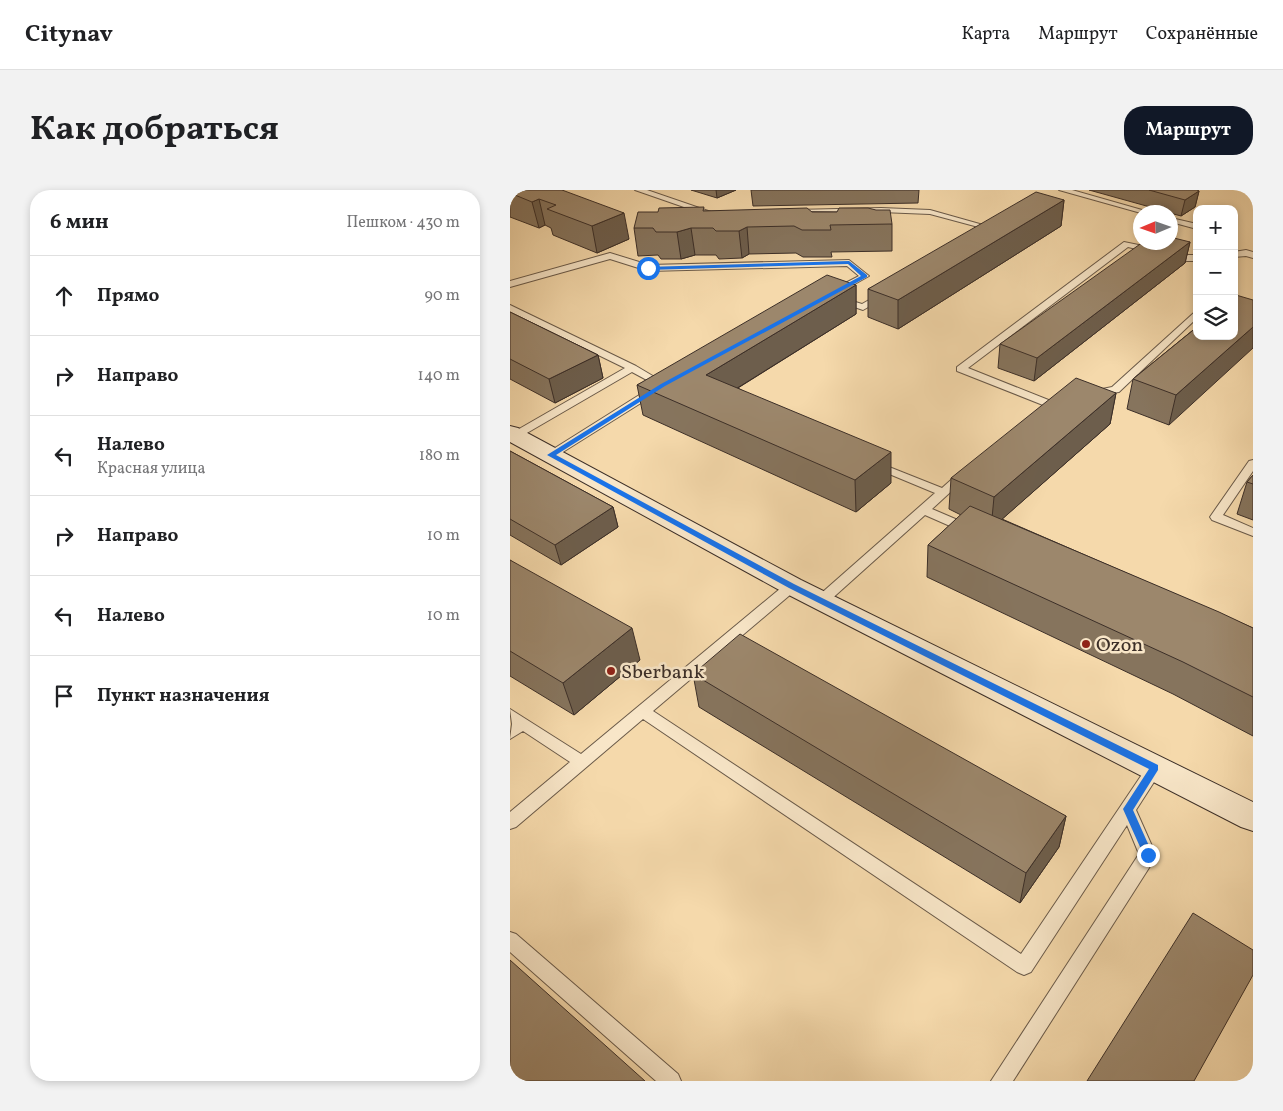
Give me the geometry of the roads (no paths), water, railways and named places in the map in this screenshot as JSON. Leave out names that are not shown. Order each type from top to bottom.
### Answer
[{"type":"street","points":[[513,434],[792,586],[1253,817]]},
{"type":"lane","points":[[639,190],[709,213],[719,213]]},
{"type":"lane","points":[[1063,190],[1133,209]]},
{"type":"lane","points":[[786,212],[881,210],[930,212],[997,230],[989,234]]},
{"type":"lane","points":[[1178,222],[1193,226]]},
{"type":"lane","points":[[1048,404],[961,369],[1127,244],[1193,258]]},
{"type":"lane","points":[[1238,254],[1246,253],[1253,255]]},
{"type":"lane","points":[[510,284],[610,256],[648,268],[849,263],[865,276],[827,296],[863,307],[888,292]]},
{"type":"lane","points":[[510,308],[632,368],[667,383],[551,455]]},
{"type":"lane","points":[[1076,397],[1115,390],[1193,316]]},
{"type":"lane","points":[[513,434],[632,368]]},
{"type":"lane","points":[[861,459],[942,492]]},
{"type":"lane","points":[[1253,463],[1216,517],[1253,532]]},
{"type":"lane","points":[[822,600],[972,467]]},
{"type":"lane","points":[[923,509],[978,533]]},
{"type":"lane","points":[[510,822],[792,586]]},
{"type":"lane","points":[[642,711],[1024,966],[1155,768]]},
{"type":"lane","points":[[514,724],[582,762]]},
{"type":"lane","points":[[1001,1081],[1148,855],[1128,809]]},
{"type":"lane","points":[[510,940],[672,1081]]},
{"type":"place","name":"Ozon","points":[[1086,644]]},
{"type":"place","name":"Sberbank","points":[[611,671]]}]
